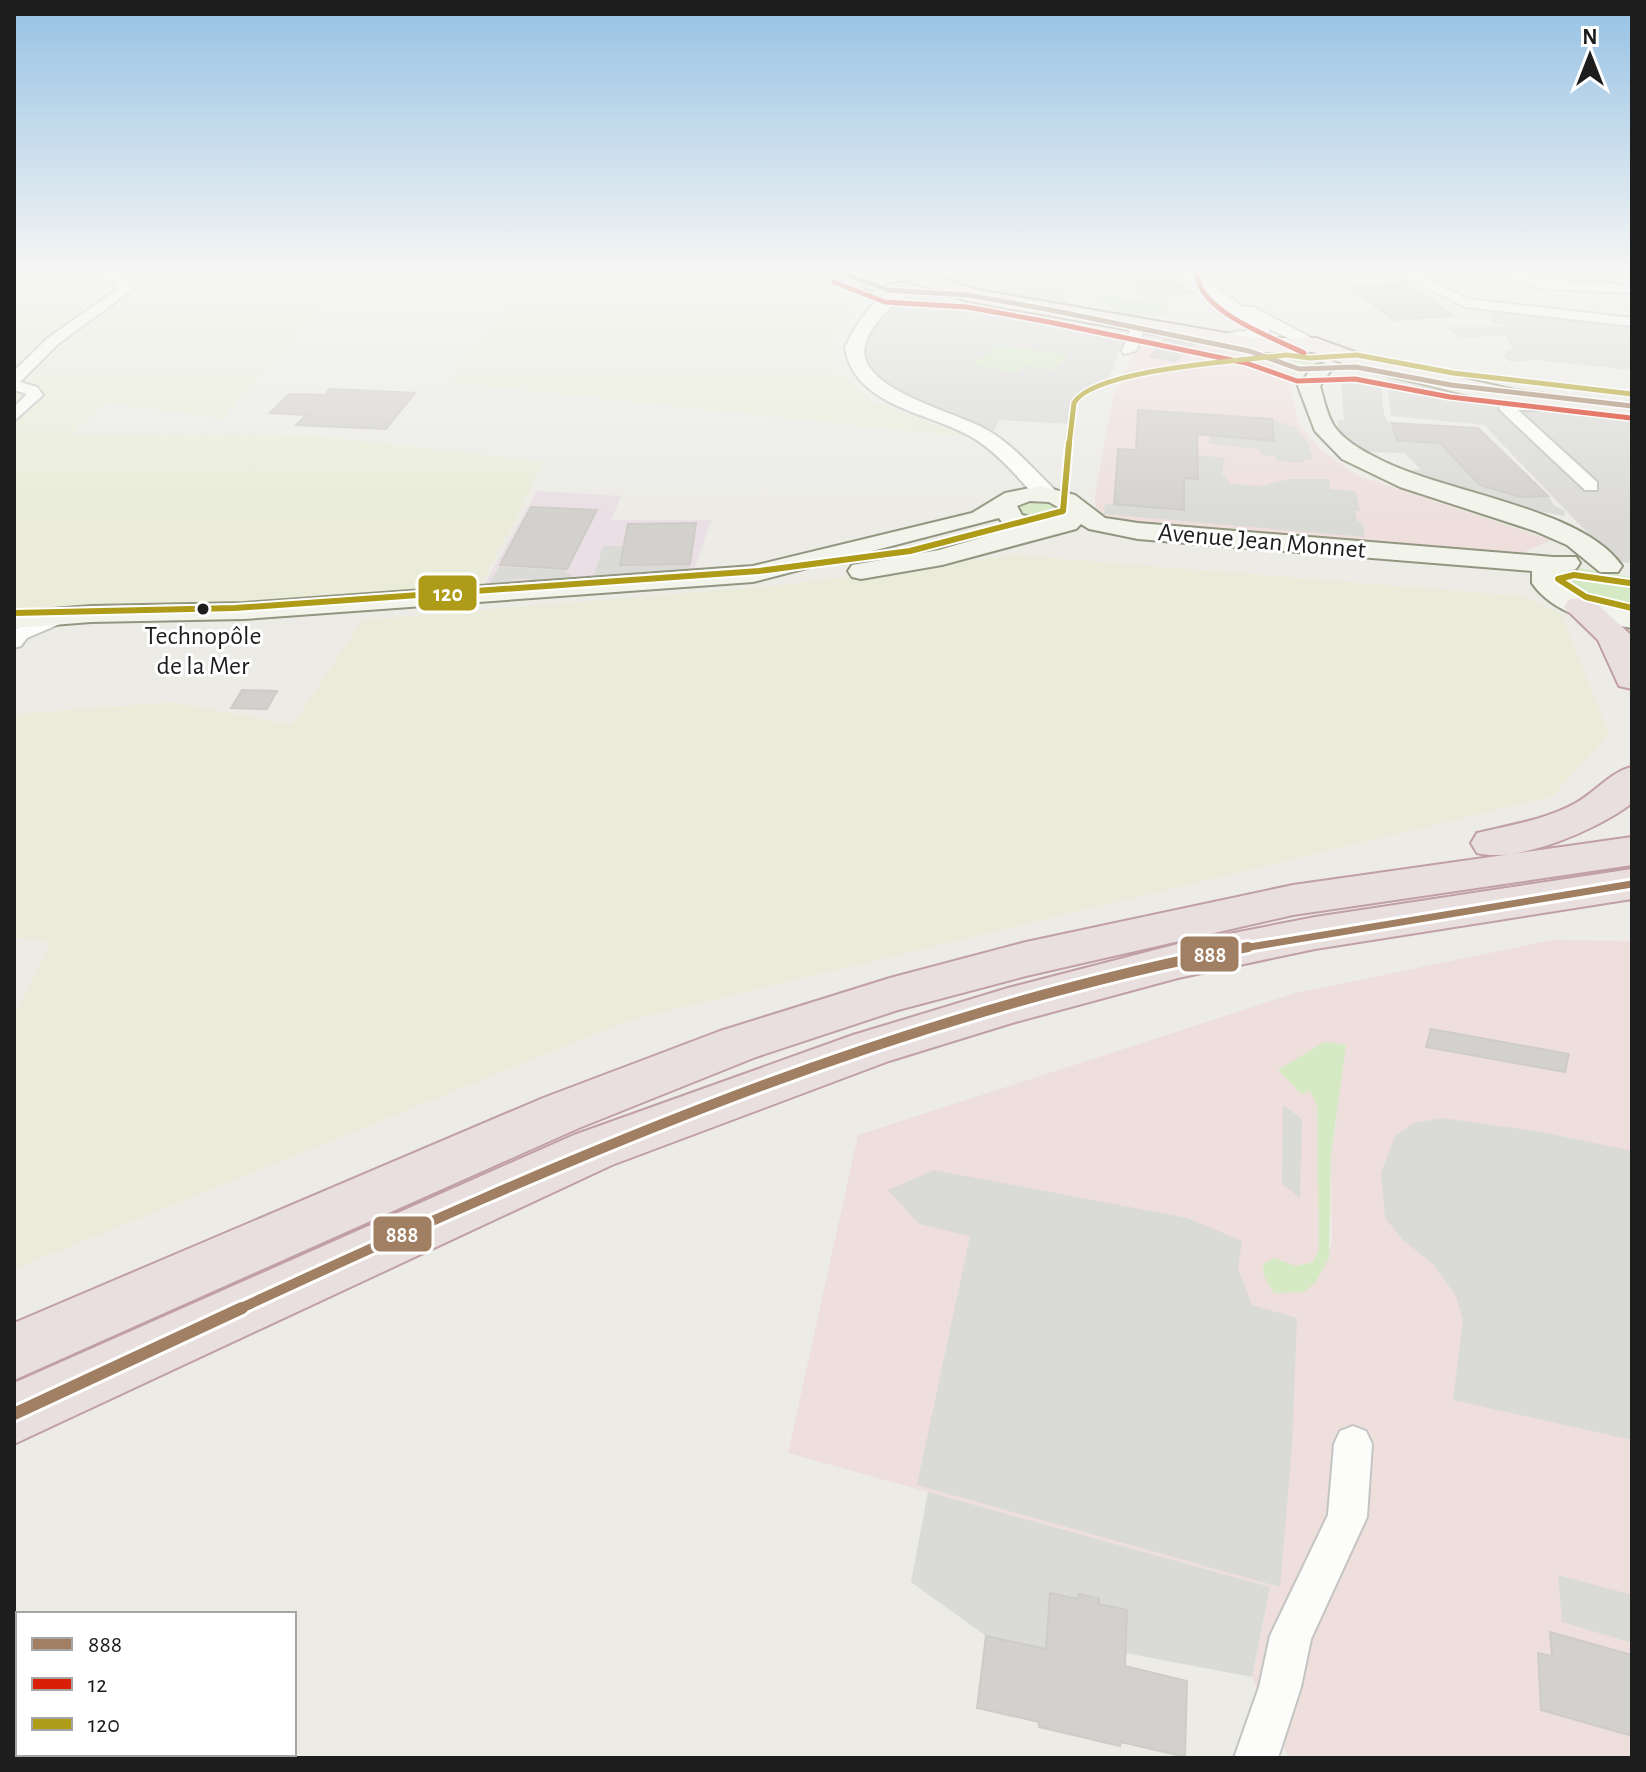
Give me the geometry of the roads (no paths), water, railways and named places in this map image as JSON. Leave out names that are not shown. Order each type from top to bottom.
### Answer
[{"type":"highway","points":[[1581,607],[1614,636],[1632,678]]},
{"type":"highway","points":[[1026,959],[1218,898],[1556,828],[1618,796],[1632,779]]},
{"type":"highway","points":[[14,1352],[561,1113],[738,1044],[890,995],[1026,959],[1293,900],[1632,851]]},
{"type":"highway","points":[[14,1414],[593,1150],[871,1048],[1008,1006],[1178,961],[1315,933],[1632,884]]},
{"type":"highway","points":[[1178,961],[1317,950],[1504,919],[1632,915]]},
{"type":"main road","points":[[1279,354],[1520,398],[1632,412]]},
{"type":"main road","points":[[1279,354],[1312,430],[1347,461],[1389,482],[1559,536],[1577,553],[1558,572]]},
{"type":"main road","points":[[1323,354],[1332,364]]},
{"type":"main road","points":[[1332,364],[1309,386],[1323,426],[1343,448],[1393,474],[1564,533],[1621,568]]},
{"type":"main road","points":[[1011,501],[1005,513],[1013,520],[1060,522],[1066,500],[1046,494]]},
{"type":"main road","name":"Avenue Jean Monnet","points":[[21,637],[244,611],[753,574],[981,518],[1011,501],[1046,494]]},
{"type":"main road","name":"Avenue Jean Monnet","points":[[21,637],[760,583],[912,563],[1014,539],[1060,522],[1387,552],[1503,572],[1558,572]]},
{"type":"main road","points":[[1558,572],[1621,568]]},
{"type":"main road","points":[[1558,572],[1581,607],[1632,620]]},
{"type":"street","points":[[14,379],[40,354]]},
{"type":"street","points":[[854,354],[857,367],[867,379],[894,397],[971,428],[995,443],[1046,494]]},
{"type":"street","points":[[14,385],[32,390],[35,395],[14,416]]},
{"type":"street","points":[[1569,405],[1510,405],[1507,408],[1591,486]]},
{"type":"street","points":[[1011,501],[1020,467]]},
{"type":"street","points":[[1256,1758],[1280,1687],[1291,1636],[1347,1517],[1353,1444]]},
{"type":"place","name":"Technopôle de la Mer","points":[[203,609]]}]
